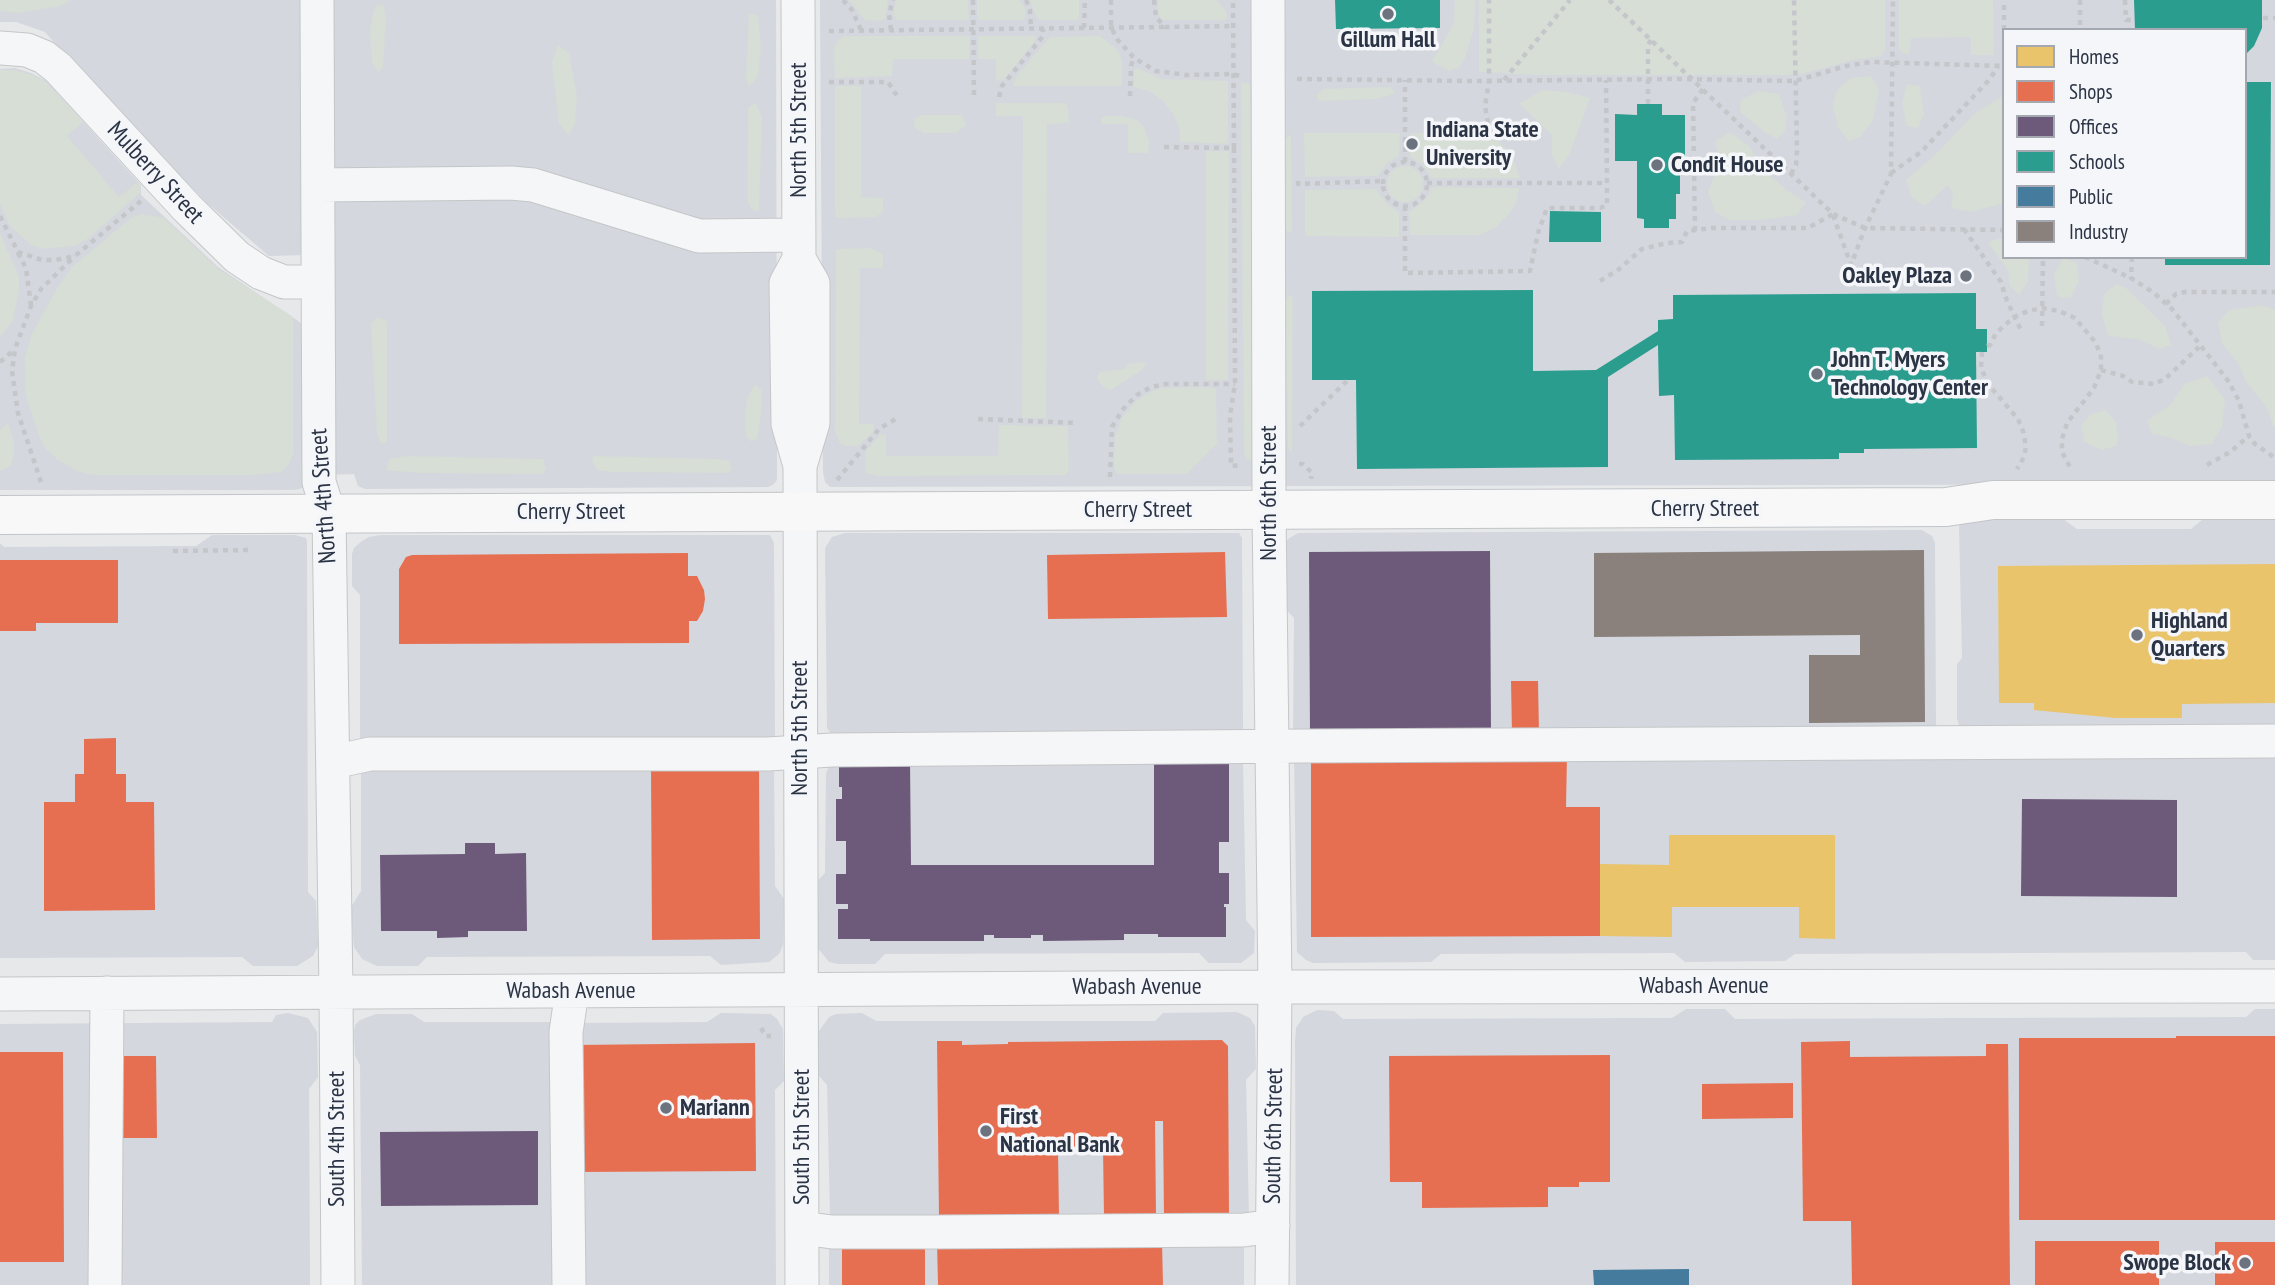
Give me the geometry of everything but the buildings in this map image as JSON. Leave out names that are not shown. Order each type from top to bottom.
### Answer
[{"type":"main road","name":"Cherry Street","points":[[0,515],[1946,508],[1993,500],[2275,500]]},
{"type":"street","name":"North 4th Street","points":[[317,0],[319,482],[329,514],[336,992]]},
{"type":"street","name":"North 5th Street","points":[[798,0],[799,247],[813,283],[813,423],[800,466],[801,990]]},
{"type":"street","name":"North 6th Street","points":[[1268,0],[1287,84],[1269,510],[1275,987]]},
{"type":"street","name":"Mulberry Street","points":[[0,48],[27,50],[44,57],[58,68],[222,245],[261,273],[284,282],[318,282]]},
{"type":"street","points":[[318,184],[511,183],[533,186],[699,236],[799,247]]},
{"type":"street","points":[[333,762],[370,754],[2275,741]]},
{"type":"street","name":"Wabash Avenue","points":[[0,994],[1275,987],[2275,986]]},
{"type":"street","name":"South 6th Street","points":[[1272,1285],[1275,987]]},
{"type":"street","name":"South 5th Street","points":[[801,990],[802,1285]]},
{"type":"street","points":[[569,1285],[566,1032],[572,991]]},
{"type":"street","name":"South 4th Street","points":[[336,992],[338,1285]]},
{"type":"street","points":[[105,1285],[107,993]]},
{"type":"street","points":[[802,1228],[832,1232],[958,1232],[1244,1230],[1273,1226]]},
{"type":"path","points":[[843,0],[852,10],[861,30]]},
{"type":"path","points":[[891,30],[892,0]]},
{"type":"path","points":[[973,0],[974,97]]},
{"type":"path","points":[[1026,0],[1030,10],[1031,28]]},
{"type":"path","points":[[1084,0],[1084,28]]},
{"type":"path","points":[[1111,0],[1111,27],[1117,39],[1134,58],[1156,71],[1187,75],[1233,74],[1287,84],[1405,80],[1796,81],[1846,66],[1871,62],[1893,65],[2001,66]]},
{"type":"path","points":[[1154,0],[1156,17],[1165,27]]},
{"type":"path","points":[[1488,122],[1486,106],[1489,81],[1489,0]]},
{"type":"path","points":[[1504,80],[1570,0]]},
{"type":"path","points":[[1609,0],[1833,214],[1865,228],[2002,230]]},
{"type":"path","points":[[1791,174],[1796,165],[1794,0]]},
{"type":"path","points":[[1833,214],[1851,265],[1891,174],[1894,0]]},
{"type":"path","points":[[2004,0],[2004,28]]},
{"type":"path","points":[[2080,0],[2080,28]]},
{"type":"path","points":[[2125,0],[2126,20],[2135,20]]},
{"type":"path","points":[[1164,147],[1234,148],[1231,1]]},
{"type":"path","points":[[2263,18],[2275,18]]},
{"type":"path","points":[[829,31],[1233,26]]},
{"type":"path","points":[[999,97],[1002,86],[1043,36],[1043,28]]},
{"type":"path","points":[[1648,104],[1648,45],[1651,40]]},
{"type":"path","points":[[1130,96],[1131,66],[1134,58]]},
{"type":"path","points":[[1891,174],[1922,152],[2001,66]]},
{"type":"path","points":[[1405,206],[1405,273],[1530,271],[1546,208],[1600,208],[1607,205],[1606,79]]},
{"type":"path","points":[[1405,80],[1405,162]]},
{"type":"path","points":[[829,82],[888,82],[898,97]]},
{"type":"path","points":[[1695,231],[1693,103],[1703,89]]},
{"type":"path","points":[[1405,162],[1417,165],[1427,183],[1423,197],[1418,202],[1405,206],[1390,201],[1382,181],[1387,170],[1405,162]]},
{"type":"path","points":[[1298,171],[1298,184],[1382,181]]},
{"type":"path","points":[[1427,183],[1606,183]]},
{"type":"path","points":[[41,483],[18,413],[12,371],[15,349],[31,306],[50,279],[75,256],[137,203],[166,187]]},
{"type":"path","points":[[1600,281],[1618,270],[1642,249],[1682,242],[1687,231],[1712,228],[1808,228],[1833,214]]},
{"type":"path","points":[[0,216],[26,268],[31,306]]},
{"type":"path","points":[[1964,228],[1994,270],[2022,332]]},
{"type":"path","points":[[18,252],[42,260],[75,256]]},
{"type":"path","points":[[2042,326],[2043,259]]},
{"type":"path","points":[[2089,259],[2131,278],[2166,304],[2229,382],[2239,401],[2249,436],[2255,444],[2275,458]]},
{"type":"path","points":[[2131,278],[2132,259]]},
{"type":"path","points":[[2166,304],[2176,294],[2185,292],[2275,292]]},
{"type":"path","points":[[1987,346],[1996,333],[2014,317],[2042,309],[2059,311],[2075,318],[2096,342],[2101,357],[2101,370],[2094,388],[2067,423],[2062,439],[2064,460],[2076,472]]},
{"type":"path","points":[[2101,370],[2123,376],[2132,382],[2154,384],[2165,379],[2200,347]]},
{"type":"path","points":[[0,362],[15,349]]},
{"type":"path","points":[[1982,352],[1982,368],[1988,384],[2018,419],[2023,431],[2024,457],[2011,472]]},
{"type":"path","points":[[1300,426],[1348,380]]},
{"type":"path","points":[[1110,480],[1112,427],[1123,409],[1137,395],[1151,387],[1166,384],[1235,384]]},
{"type":"path","points":[[838,480],[879,429],[897,418]]},
{"type":"path","points":[[978,419],[1077,423]]},
{"type":"path","points":[[27,483],[54,483]]},
{"type":"shaded area","points":[[0,0],[309,0],[305,255],[269,256],[207,203],[94,88],[45,32],[16,22],[0,22]]},
{"type":"shaded area","points":[[0,0],[69,2],[57,7],[18,13],[0,11]]},
{"type":"shaded area","points":[[333,0],[776,0],[777,480],[773,485],[365,489],[358,486],[354,474],[327,475]]},
{"type":"shaded area","name":"Indiana State University","points":[[820,0],[2275,0],[2275,484],[830,487],[825,482]]},
{"type":"shaded area","points":[[849,0],[888,0],[885,19],[865,20]]},
{"type":"shaded area","points":[[896,0],[968,0],[969,20],[898,20],[893,15]]},
{"type":"shaded area","points":[[977,0],[1019,0],[1025,8],[1026,17],[1022,20],[977,20]]},
{"type":"shaded area","points":[[1030,0],[1079,0],[1079,20],[1038,20]]},
{"type":"shaded area","points":[[1158,0],[1217,0],[1226,11],[1227,18],[1162,20],[1158,12]]},
{"type":"shaded area","points":[[1455,0],[1475,0],[1474,29],[1460,67],[1449,71],[1432,62],[1454,23]]},
{"type":"shaded area","points":[[1479,0],[1885,0],[1885,50],[1883,55],[1876,57],[1853,60],[1802,74],[1786,75],[1537,75],[1479,72]]},
{"type":"shaded area","points":[[1899,0],[1993,0],[1994,55],[1971,55],[1971,37],[1911,38],[1909,55],[1903,53],[1899,49]]},
{"type":"shaded area","points":[[377,4],[384,6],[386,19],[383,68],[378,72],[372,64],[370,32]]},
{"type":"shaded area","points":[[749,13],[758,16],[761,48],[758,76],[749,87],[746,79]]},
{"type":"shaded area","points":[[845,36],[970,36],[969,59],[893,59],[892,76],[835,78],[834,48],[838,40]]},
{"type":"shaded area","points":[[978,36],[1036,36],[1035,41],[1004,80],[996,81],[996,59],[978,59]]},
{"type":"shaded area","points":[[1100,36],[1118,50],[1122,60],[1122,86],[1012,86],[1018,74],[1050,37]]},
{"type":"shaded area","points":[[558,45],[569,53],[577,96],[575,123],[569,136],[559,124],[552,62]]},
{"type":"shaded area","points":[[15,68],[46,81],[141,185],[141,195],[218,267],[307,327],[308,484],[293,490],[0,490],[0,69]]},
{"type":"shaded area","points":[[1137,68],[1162,79],[1228,81],[1228,144],[1180,142],[1179,127],[1163,101],[1151,92],[1134,87],[1134,70]]},
{"type":"shaded area","points":[[0,70],[16,70],[47,83],[83,122],[67,136],[119,197],[136,183],[141,185],[140,193],[89,238],[75,246],[42,249],[30,244],[10,226],[0,204]]},
{"type":"shaded area","points":[[1871,76],[1879,89],[1873,120],[1860,137],[1849,141],[1838,128],[1833,105],[1837,90],[1851,78]]},
{"type":"shaded area","points":[[1241,82],[1250,84],[1252,461],[1246,459],[1244,452]]},
{"type":"shaded area","points":[[1907,84],[1920,86],[1924,114],[1918,128],[1907,126],[1902,103]]},
{"type":"shaded area","points":[[835,86],[861,86],[861,197],[883,198],[883,212],[876,217],[836,218]]},
{"type":"shaded area","points":[[1390,87],[1396,93],[1377,99],[1319,101],[1316,96],[1322,89]]},
{"type":"shaded area","points":[[1542,90],[1567,92],[1590,98],[1570,153],[1559,169],[1552,154],[1552,135],[1519,104]]},
{"type":"shaded area","points":[[1758,91],[1779,94],[1787,117],[1785,131],[1777,139],[1740,112],[1741,100]]},
{"type":"shaded area","points":[[2002,96],[2002,204],[1972,212],[1951,208],[1953,195],[1948,185],[1925,206],[1912,198],[1906,180],[1936,154],[1974,114]]},
{"type":"shaded area","points":[[755,103],[762,116],[759,211],[752,210],[747,200],[748,108]]},
{"type":"shaded area","points":[[996,103],[1066,103],[1068,109],[1069,123],[1047,124],[1046,418],[1022,418],[1023,116],[996,116]]},
{"type":"shaded area","points":[[922,115],[962,115],[966,125],[956,133],[923,133],[914,126],[915,118]]},
{"type":"shaded area","points":[[1123,116],[1137,120],[1144,127],[1149,141],[1148,153],[1128,153],[1128,124],[1101,124],[1101,118]]},
{"type":"shaded area","points":[[1730,132],[1749,146],[1764,170],[1788,191],[1806,202],[1797,215],[1760,220],[1730,220],[1715,212],[1708,192],[1720,160],[1715,141]]},
{"type":"shaded area","points":[[1304,133],[1400,133],[1399,156],[1386,164],[1378,176],[1305,177]]},
{"type":"shaded area","points":[[1409,133],[1482,133],[1499,142],[1511,153],[1520,178],[1431,178],[1422,164],[1410,157]]},
{"type":"shaded area","points":[[1291,134],[1292,234],[1284,229],[1284,140]]},
{"type":"shaded area","points":[[1206,151],[1229,151],[1228,380],[1206,380]]},
{"type":"shaded area","points":[[1405,166],[1418,171],[1423,184],[1418,197],[1405,202],[1392,197],[1387,184],[1392,171]]},
{"type":"shaded area","points":[[1432,188],[1519,188],[1516,204],[1509,214],[1496,227],[1480,235],[1410,235],[1409,212],[1425,200]]},
{"type":"shaded area","points":[[1376,189],[1386,203],[1399,212],[1399,237],[1305,236],[1305,190]]},
{"type":"shaded area","points":[[141,214],[164,218],[217,268],[293,317],[293,454],[289,464],[281,472],[253,475],[93,475],[79,472],[58,460],[46,449],[26,395],[25,358],[31,336],[57,288],[72,267],[131,218]]},
{"type":"shaded area","points":[[0,233],[19,277],[19,290],[13,320],[0,337]]},
{"type":"shaded area","points":[[2002,238],[2002,259],[2029,260],[2028,282],[2019,295],[2009,285],[2008,271],[1988,242]]},
{"type":"shaded area","points":[[871,248],[883,254],[883,268],[860,268],[859,424],[874,424],[873,432],[858,446],[846,446],[840,444],[835,431],[836,249]]},
{"type":"shaded area","points":[[2062,259],[2077,262],[2079,281],[2071,297],[2062,298],[2057,295],[2054,275]]},
{"type":"shaded area","points":[[2116,284],[2126,288],[2165,326],[2171,345],[2159,349],[2139,339],[2108,336],[2102,314],[2104,294]]},
{"type":"shaded area","points":[[1290,294],[1293,298],[1292,454],[1288,448],[1284,308]]},
{"type":"shaded area","points":[[2262,305],[2275,310],[2275,426],[2267,407],[2246,382],[2239,364],[2222,343],[2218,323],[2229,310]]},
{"type":"shaded area","points":[[377,317],[387,321],[387,442],[381,444],[377,432],[371,324]]},
{"type":"shaded area","points":[[1147,363],[1142,370],[1111,390],[1098,381],[1100,372],[1124,369],[1128,364]]},
{"type":"shaded area","points":[[2207,376],[2225,399],[2222,427],[2212,444],[2189,446],[2172,438],[2152,434],[2147,421],[2171,404],[2184,384]]},
{"type":"shaded area","points":[[755,384],[762,391],[761,415],[757,439],[751,442],[746,436],[745,414],[748,396]]},
{"type":"shaded area","points":[[1161,388],[1216,389],[1217,444],[1187,474],[1117,474],[1114,467],[1115,437],[1122,418],[1134,403]]},
{"type":"shaded area","points":[[2106,410],[2116,422],[2118,439],[2116,446],[2101,450],[2084,442],[2081,425],[2091,414]]},
{"type":"shaded area","points":[[8,422],[14,453],[11,466],[0,471],[0,431]]},
{"type":"shaded area","points":[[999,425],[1068,426],[1069,471],[1065,475],[878,476],[866,473],[865,452],[880,435],[886,434],[886,456],[998,456]]},
{"type":"shaded area","points":[[408,456],[543,459],[546,468],[543,474],[421,473],[386,470],[389,459]]},
{"type":"shaded area","points":[[594,456],[719,459],[728,460],[732,467],[729,473],[612,472],[597,470],[592,461]]},
{"type":"shaded area","name":"Highland Quarters","points":[[2059,516],[2077,529],[2191,529],[2207,516],[2275,517],[2275,729],[1968,731],[1959,725],[1957,664],[1962,658],[1959,526],[1965,519]]},
{"type":"shaded area","points":[[1922,530],[1932,536],[1935,543],[1936,728],[1293,733],[1294,618],[1282,605],[1285,544],[1298,533]]},
{"type":"shaded area","points":[[845,533],[1239,533],[1242,538],[1243,728],[1240,734],[832,735],[827,728],[825,548],[832,537]]},
{"type":"shaded area","points":[[212,535],[295,535],[306,538],[307,542],[308,892],[316,901],[318,946],[313,956],[297,966],[253,966],[242,957],[0,958],[0,543],[4,547],[196,546]]},
{"type":"shaded area","points":[[381,535],[770,535],[774,543],[775,738],[363,742],[360,738],[360,595],[352,586],[352,554],[362,541]]},
{"type":"shaded area","points":[[2275,750],[2275,960],[2253,960],[2246,952],[1795,954],[1785,961],[1685,962],[1674,953],[1441,954],[1431,962],[1313,963],[1297,952],[1294,757]]},
{"type":"shaded area","points":[[831,762],[1243,762],[1246,920],[1255,931],[1254,953],[1241,963],[1209,963],[1199,953],[885,954],[875,964],[829,962],[817,947],[816,882],[825,873],[826,773]]},
{"type":"shaded area","points":[[774,764],[775,886],[784,899],[783,945],[779,954],[769,962],[721,965],[710,956],[427,957],[418,966],[377,966],[362,959],[354,947],[351,907],[361,891],[361,766]]},
{"type":"shaded area","points":[[1686,1009],[1725,1009],[1735,1019],[2246,1017],[2255,1009],[2275,1009],[2275,1285],[1296,1285],[1295,1042],[1296,1028],[1303,1017],[1317,1010],[1334,1011],[1343,1019],[1672,1018]]},
{"type":"shaded area","points":[[1237,1012],[1250,1018],[1255,1026],[1256,1069],[1246,1080],[1249,1216],[830,1217],[827,1085],[819,1076],[818,1038],[819,1031],[829,1017],[836,1014],[862,1013],[876,1021],[1155,1021],[1163,1013]]},
{"type":"shaded area","points":[[288,1013],[308,1018],[317,1032],[318,1077],[309,1089],[310,1285],[0,1285],[0,1024],[272,1022],[276,1015]]},
{"type":"shaded area","points":[[721,1013],[771,1014],[783,1029],[784,1081],[775,1090],[776,1285],[576,1285],[582,1023],[707,1022]]},
{"type":"shaded area","points":[[376,1014],[412,1014],[424,1022],[553,1022],[559,1285],[362,1285],[360,1065],[355,1056],[354,1032],[355,1025],[360,1020]]},
{"type":"shaded area","points":[[1244,1245],[1244,1285],[829,1285],[829,1247]]},
{"type":"place","name":"Gillum Hall","points":[[1388,14]]},
{"type":"place","name":"Indiana State University","points":[[1412,144]]},
{"type":"place","name":"Condit House","points":[[1657,165]]},
{"type":"place","name":"Oakley Plaza","points":[[1966,276]]},
{"type":"place","name":"John T. Myers Technology Center","points":[[1817,374]]},
{"type":"place","name":"Highland Quarters","points":[[2137,635]]},
{"type":"place","name":"Mariann","points":[[666,1108]]},
{"type":"place","name":"First National Bank","points":[[986,1131]]},
{"type":"place","name":"Swope Block","points":[[2245,1263]]}]
